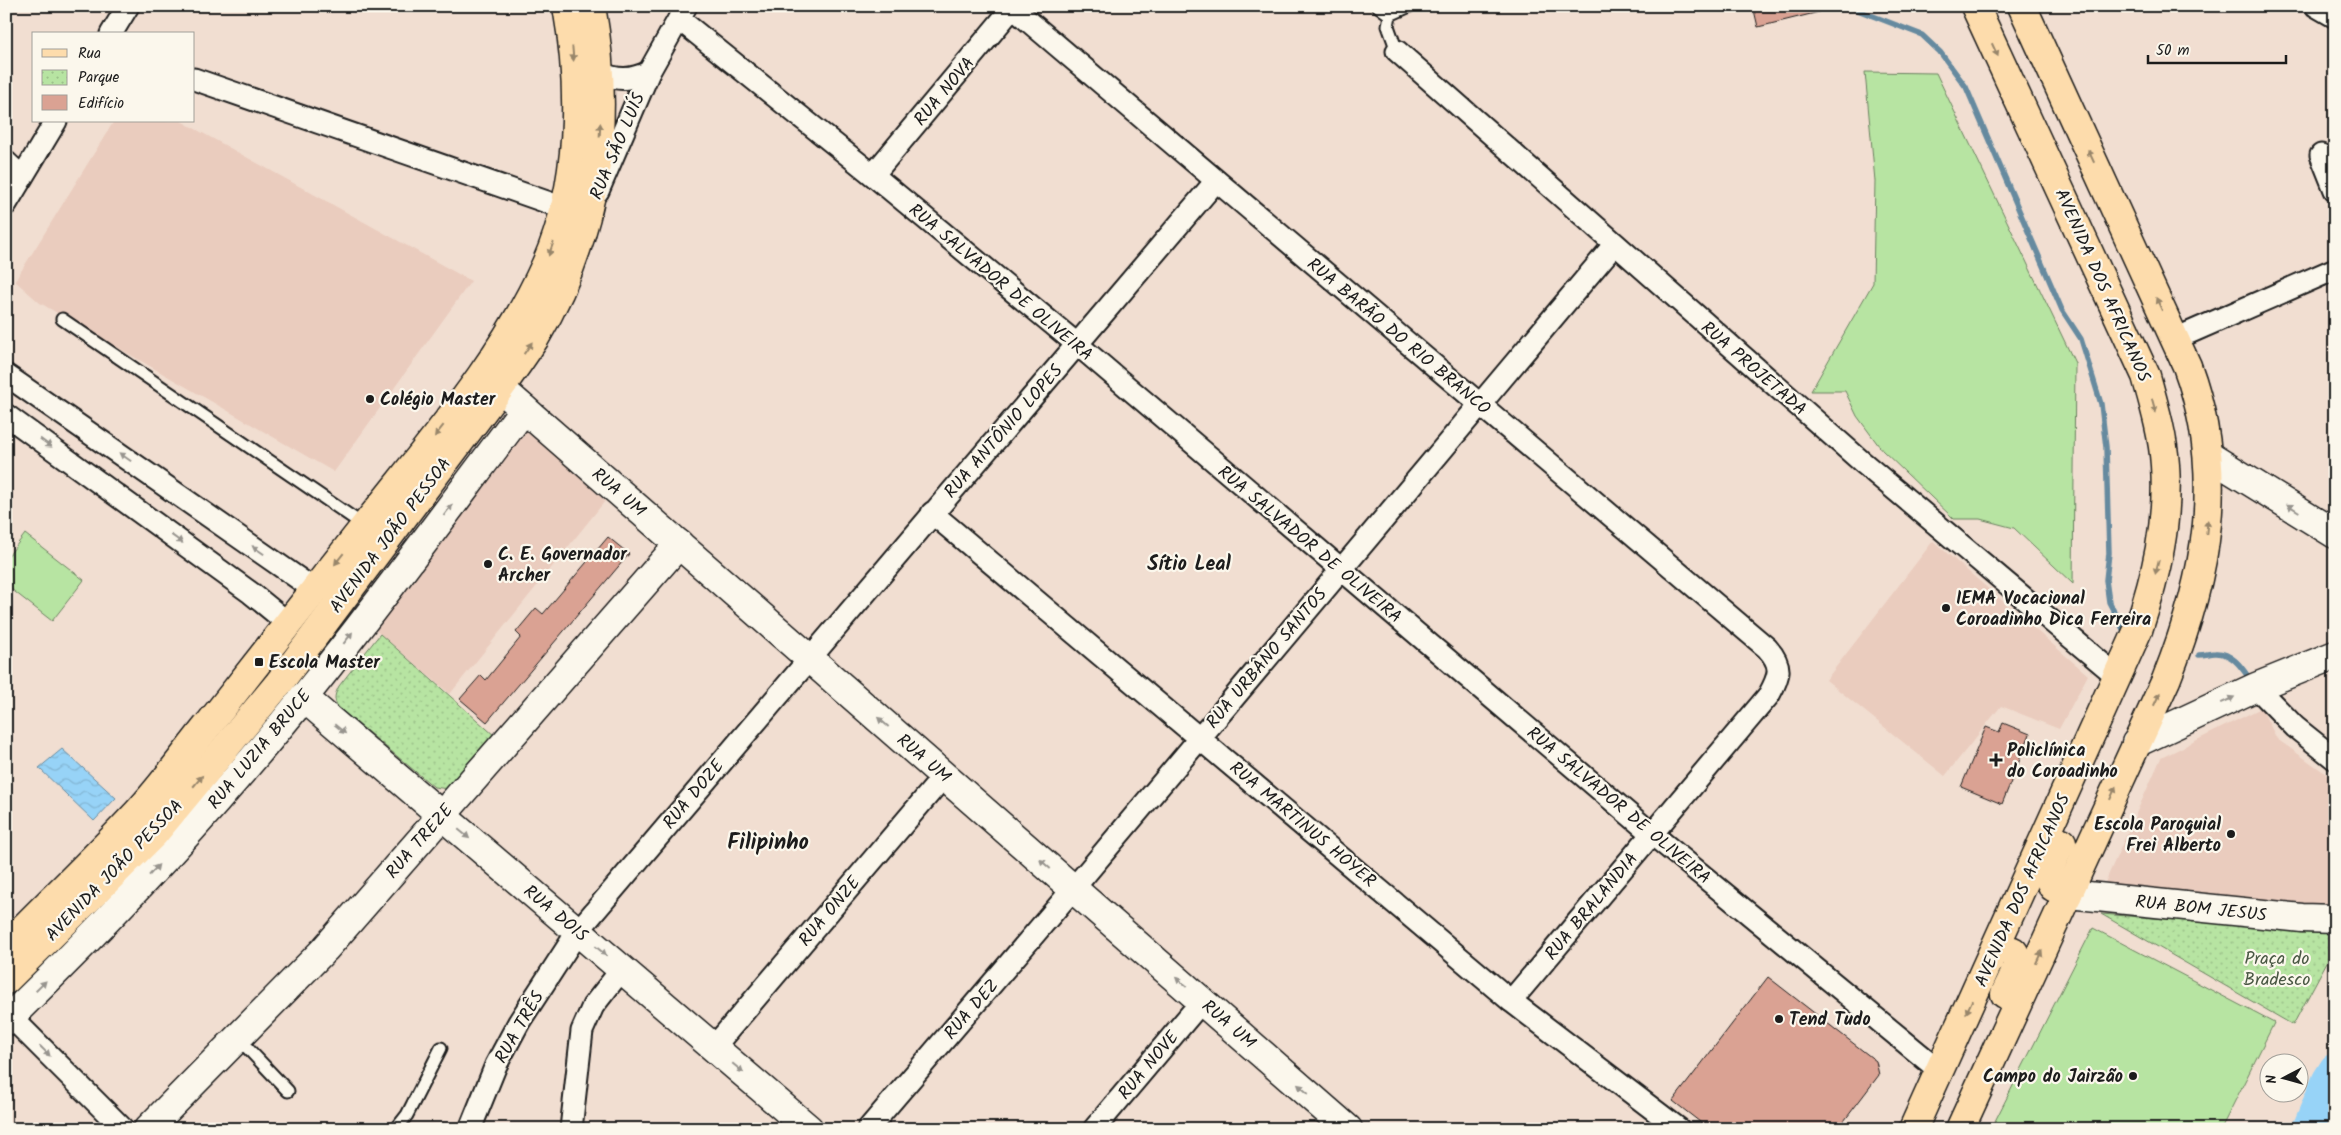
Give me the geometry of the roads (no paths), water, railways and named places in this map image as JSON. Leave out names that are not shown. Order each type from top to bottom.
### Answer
[{"type":"main road","name":"AVENIDA JOÃO PESSOA","points":[[6,980],[154,834],[279,683],[500,388],[534,338],[562,286],[575,214],[576,138],[573,51],[566,6]]},
{"type":"main road","name":"AVENIDA JOÃO PESSOA","points":[[6,946],[140,810],[289,624],[487,368],[502,345],[575,214],[599,150],[600,73],[591,6]]},
{"type":"main road","points":[[2011,6],[2017,12],[2053,92],[2069,108]]},
{"type":"main road","points":[[1960,1129],[2175,657],[2196,592],[2204,553],[2209,512],[2209,456],[2203,416],[2196,390],[2175,339],[2022,6]]},
{"type":"main road","name":"AVENIDA DOS AFRICANOS","points":[[1913,1129],[2118,677],[2150,592],[2160,551],[2166,512],[2165,464],[2159,422],[2146,376],[1977,7]]},
{"type":"main road","name":"RUA UM","points":[[500,388],[1202,1001],[1340,1126]]},
{"type":"main road","name":"RUA LUZIA BRUCE","points":[[8,1019],[151,874],[240,774],[303,697],[524,409]]},
{"type":"main road","points":[[2209,456],[2335,534]]},
{"type":"main road","name":"RUA TREZE","points":[[148,1129],[325,949],[680,544]]},
{"type":"main road","points":[[2136,743],[2256,687],[2335,655]]},
{"type":"main road","name":"RUA DOIS","points":[[303,697],[809,1129]]},
{"type":"main road","points":[[2068,894],[2053,887],[2049,877],[2049,870],[2090,778],[2091,736]]},
{"type":"main road","name":"RUA BOM JESUS","points":[[2068,894],[2302,918],[2335,919]]},
{"type":"main road","points":[[1996,1051],[2002,1000],[2017,966],[2016,954],[2013,951],[1997,946]]},
{"type":"street","points":[[112,32],[128,6]]},
{"type":"street","points":[[2316,6],[2335,17]]},
{"type":"street","name":"RUA NOVA","points":[[873,175],[1013,7]]},
{"type":"street","name":"RUA BARÃO DO RIO BRANCO","points":[[1013,7],[1767,648],[1776,658],[1779,668]]},
{"type":"street","name":"RUA SÃO LUÍS","points":[[575,214],[682,13]]},
{"type":"street","name":"RUA SALVADOR DE OLIVEIRA","points":[[682,13],[1078,346],[1652,834],[1940,1071]]},
{"type":"street","name":"RUA PROJETADA","points":[[1397,51],[1860,461],[2118,677]]},
{"type":"street","name":"RUA SÃO LUÍS","points":[[600,73],[618,80],[634,79],[649,72]]},
{"type":"street","points":[[195,79],[575,214]]},
{"type":"street","points":[[6,204],[55,122]]},
{"type":"street","points":[[2321,155],[2335,190]]},
{"type":"street","points":[[6,162],[22,177]]},
{"type":"street","name":"RUA ANTÔNIO LOPES","points":[[809,658],[932,513],[1078,346],[1216,181]]},
{"type":"street","name":"RUA URBÂNO SANTOS","points":[[1073,888],[1478,404],[1614,245]]},
{"type":"street","points":[[2175,339],[2335,268]]},
{"type":"street","points":[[6,374],[315,590]]},
{"type":"street","points":[[6,415],[251,593],[289,624]]},
{"type":"street","name":"RUA MARTINUS HOYER","points":[[932,513],[1511,1000],[1679,1129]]},
{"type":"street","name":"RUA DOZE","points":[[578,931],[809,658]]},
{"type":"street","name":"RUA BRALANDIA","points":[[1511,1000],[1768,695],[1777,680],[1779,668]]},
{"type":"street","points":[[2256,687],[2295,727],[2335,758]]},
{"type":"street","name":"RUA ONZE","points":[[714,1047],[944,776]]},
{"type":"street","name":"RUA DEZ","points":[[868,1129],[1073,888]]},
{"type":"street","name":"RUA TRÊS","points":[[470,1129],[496,1065],[519,1022],[578,931]]},
{"type":"street","points":[[571,1129],[582,1031],[593,1006],[622,969]]},
{"type":"street","name":"RUA NOVE","points":[[1094,1129],[1202,1001]]},
{"type":"street","points":[[8,1019],[123,1129]]},
{"type":"lane","points":[[1378,6],[1390,15]]},
{"type":"lane","points":[[1390,15],[1410,6]]},
{"type":"lane","points":[[1390,15],[1388,26],[1397,51]]},
{"type":"lane","points":[[62,319],[365,526]]},
{"type":"lane","points":[[238,1038],[288,1091]]},
{"type":"lane","points":[[396,1129],[407,1115],[441,1048]]},
{"type":"water","points":[[62,749],[116,798],[94,821],[39,768]]},
{"type":"waterway","points":[[1855,9],[1922,35],[1940,52],[1966,87],[2062,310],[2081,339],[2101,404],[2106,447],[2109,553],[2106,580],[2109,602],[2125,633]]},
{"type":"waterway","points":[[2199,655],[2221,653],[2231,657],[2249,678]]},
{"type":"waterway","points":[[2308,1129],[2328,1080],[2335,1069]]},
{"type":"place","name":"Colégio Master","points":[[370,399]]},
{"type":"place","name":"C. E. Governador Archer","points":[[488,564]]},
{"type":"place","name":"IEMA Vocacional Coroadinho Dica Ferreira","points":[[1946,608]]},
{"type":"place","name":"Escola Master","points":[[259,662]]},
{"type":"place","name":"Policlínica do Coroadinho","points":[[1996,760]]},
{"type":"place","name":"Escola Paroquial Frei Alberto","points":[[2231,834]]},
{"type":"place","name":"Tend Tudo","points":[[1779,1019]]},
{"type":"place","name":"Campo do Jairzão","points":[[2133,1076]]},
{"type":"district","name":"Sítio Leal","points":[[1189,563]]},
{"type":"district","name":"Filipinho","points":[[768,841]]},
{"type":"park label","name":"Praça do Bradesco","points":[[2277,968]]}]
